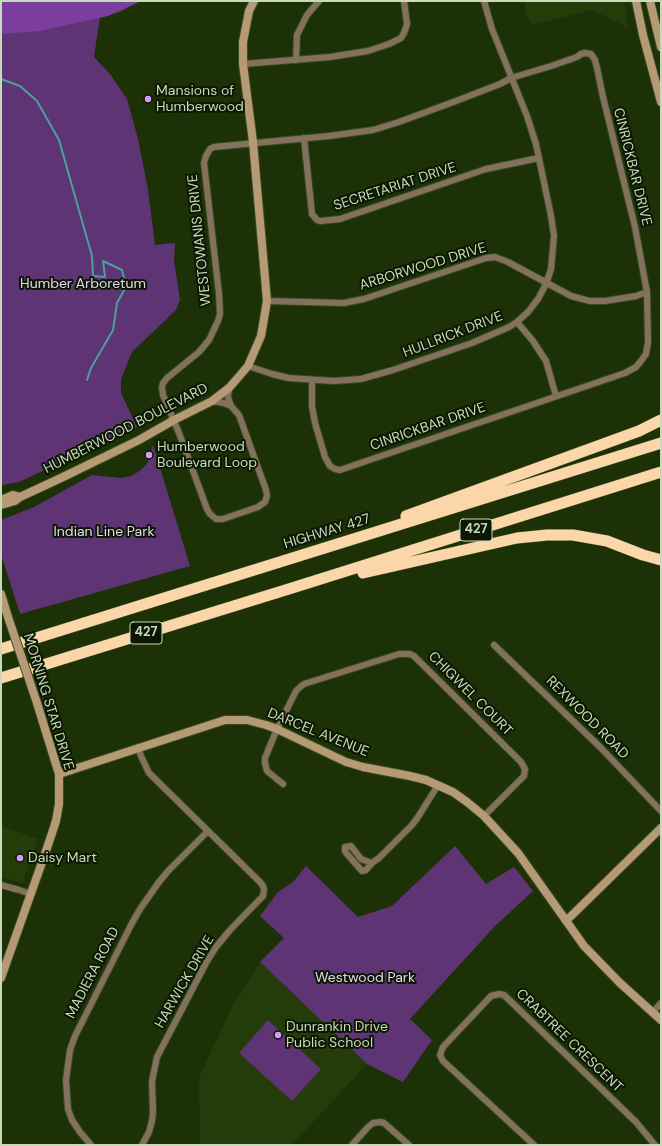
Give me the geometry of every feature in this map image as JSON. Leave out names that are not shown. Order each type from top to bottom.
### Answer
[{"type":"highway","points":[[336,545],[368,530],[639,432],[661,420]]},
{"type":"highway","name":"HIGHWAY 427","points":[[1,649],[661,444]]},
{"type":"highway","name":"427","points":[[1,678],[661,472]]},
{"type":"highway","points":[[292,588],[517,538],[547,535],[573,535],[600,540],[661,560]]},
{"type":"street","name":"HUMBERWOOD BOULEVARD","points":[[1,506],[15,501],[20,497],[139,440],[212,401],[229,388],[248,366],[261,336],[267,301],[253,142],[243,64],[243,42],[249,11],[254,1]]},
{"type":"street","points":[[296,60],[298,35],[301,26],[307,15],[319,1]]},
{"type":"street","points":[[243,64],[330,57],[368,51],[397,40],[404,33],[406,24],[404,1]]},
{"type":"street","name":"HULLRICK DRIVE","points":[[248,366],[289,378],[312,380],[334,381],[360,379],[373,376],[472,343],[509,327],[528,312],[538,299],[546,284],[551,269],[554,236],[551,216],[536,144],[527,116],[492,29],[484,1]]},
{"type":"street","points":[[636,1],[643,35],[661,102]]},
{"type":"street","points":[[650,1],[661,47]]},
{"type":"street","name":"CINRICKBAR DRIVE","points":[[253,142],[373,130],[456,101],[500,84],[511,78],[551,66],[585,53],[591,54],[597,68],[635,227],[647,292],[648,342],[646,354],[636,367],[624,373],[340,470],[330,466],[325,457],[315,423],[312,406],[312,380]]},
{"type":"street","name":"SECRETARIAT DRIVE","points":[[304,138],[312,214],[320,222],[340,219],[486,169],[539,158]]},
{"type":"street","name":"WESTOWANIS DRIVE","points":[[174,420],[164,395],[162,387],[163,383],[199,352],[209,340],[220,314],[204,163],[210,149],[214,147],[253,142]]},
{"type":"street","name":"ARBORWOOD DRIVE","points":[[267,301],[344,303],[364,299],[486,258],[495,258],[508,262],[546,284],[571,296],[590,301],[636,296],[647,292]]},
{"type":"street","points":[[516,322],[546,361],[556,396]]},
{"type":"street","points":[[229,388],[228,397],[230,406]]},
{"type":"street","points":[[174,420],[210,514],[216,519],[223,519],[258,507],[265,502],[267,496],[266,490],[239,414],[224,403],[212,401]]},
{"type":"street","name":"HUMBERWOOD BOULEVARD","points":[[1,500],[13,495],[20,497]]},
{"type":"street","name":"MORNING STAR DRIVE","points":[[1,594],[59,774],[60,792],[58,811],[46,851],[1,978]]},
{"type":"street","name":"REXWOOD ROAD","points":[[494,645],[601,748],[661,811]]},
{"type":"street","name":"CHIGWEL COURT","points":[[283,784],[267,771],[265,758],[277,729],[296,691],[304,684],[399,654],[410,654],[521,762],[525,769],[524,776],[484,816]]},
{"type":"street","name":"DARCEL AVENUE","points":[[59,774],[138,747],[225,720],[247,720],[277,729],[346,762],[426,780],[453,792],[484,816],[518,853],[584,946],[620,983],[661,1020]]},
{"type":"street","name":"HARWICK DRIVE","points":[[138,747],[149,773],[260,882],[264,890],[263,896],[230,930],[216,947],[157,1057],[152,1081],[152,1122],[149,1132],[142,1145]]},
{"type":"street","points":[[372,863],[362,859],[351,846],[345,847],[347,854],[362,871],[366,870],[418,817],[438,785]]},
{"type":"street","points":[[566,922],[661,828]]},
{"type":"street","name":"MADIERA ROAD","points":[[91,1145],[72,1120],[68,1109],[67,1074],[70,1050],[75,1036],[127,931],[140,909],[168,871],[208,831]]},
{"type":"street","points":[[1,885],[31,894]]},
{"type":"street","name":"CRABTREE CRESCENT","points":[[534,1145],[443,1061],[440,1054],[444,1047],[491,996],[499,994],[504,995],[636,1122],[655,1145]]},
{"type":"street","points":[[653,1012],[661,1003]]},
{"type":"street","points":[[352,1145],[368,1127],[380,1122],[384,1123],[408,1145]]},
{"type":"shaded area","points":[[1,1],[141,1],[108,16],[40,31],[1,34]]},
{"type":"shaded area","points":[[524,1],[624,1],[629,28],[592,10],[532,25],[526,13]]},
{"type":"shaded area","points":[[1,826],[38,839],[23,883],[1,877]]},
{"type":"shaded area","name":"Dunrankin Drive Public School","points":[[260,962],[367,1064],[292,1145],[200,1145],[199,1077],[233,1005]]},
{"type":"green space","name":"Humber Arboretum","points":[[1,1],[139,1],[120,12],[100,17],[94,57],[110,74],[127,99],[138,139],[148,190],[155,245],[175,243],[174,260],[180,300],[176,310],[132,352],[121,379],[121,393],[137,427],[19,482],[1,485]]},
{"type":"green space","name":"Indian Line Park","points":[[153,445],[190,566],[20,614],[1,554],[1,520],[34,507],[92,475],[121,478],[131,476],[147,464]]},
{"type":"green space","name":"Westwood Park","points":[[455,846],[486,884],[514,867],[533,891],[495,926],[410,1019],[432,1040],[403,1082],[367,1064],[260,962],[284,938],[260,916],[278,892],[293,882],[306,866],[358,917],[392,906]]},
{"type":"green space","points":[[268,1020],[321,1069],[292,1101],[239,1053]]},
{"type":"waterway","points":[[1,79],[20,86],[37,101],[59,140],[92,256],[93,276],[105,277],[103,261],[122,270],[126,287],[117,303],[113,330],[91,368],[87,380]]},
{"type":"place","name":"Mansions of Humberwood","points":[[148,99]]},
{"type":"place","name":"Humberwood Boulevard Loop","points":[[149,455]]},
{"type":"place","name":"Daisy Mart","points":[[20,858]]},
{"type":"place","name":"Dunrankin Drive Public School","points":[[278,1035]]}]
